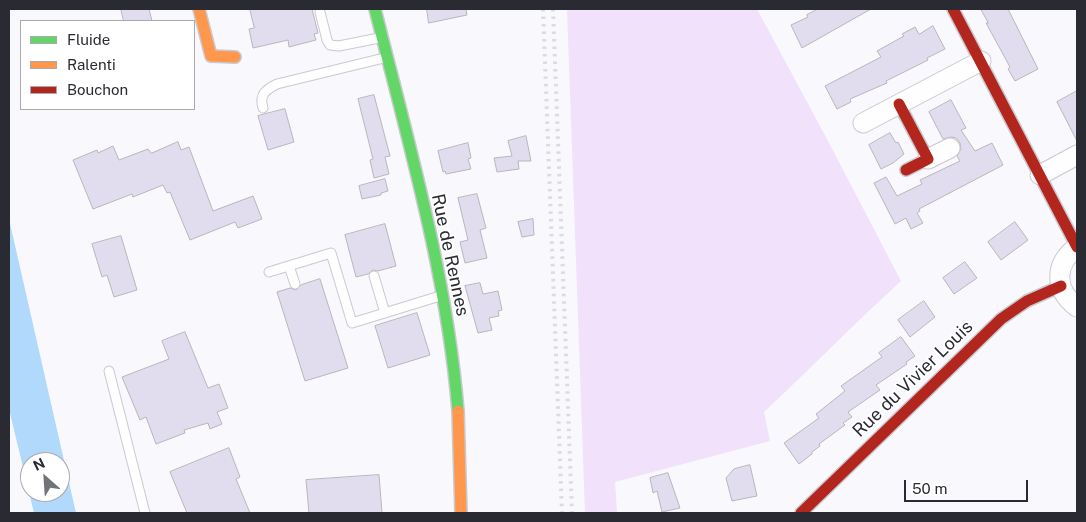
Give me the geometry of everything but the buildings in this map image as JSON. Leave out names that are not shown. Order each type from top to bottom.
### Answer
[{"type":"street","points":[[199,9],[211,56],[235,57]]},
{"type":"street","name":"Rue de Rennes","points":[[375,9],[434,257],[441,296],[455,387],[460,458],[461,513]]},
{"type":"street","points":[[953,9],[1077,247],[1066,257],[1062,264],[1060,279],[1061,286],[1070,302],[1077,307]]},
{"type":"street","points":[[862,123],[981,61]]},
{"type":"street","points":[[899,104],[928,159]]},
{"type":"street","points":[[906,170],[950,148]]},
{"type":"street","points":[[1040,175],[1077,155]]},
{"type":"street","name":"Rue du Vivier Louis","points":[[802,513],[1001,319],[1027,301],[1061,286]]},
{"type":"lane","points":[[320,12],[325,34],[330,45],[339,46],[382,37]]},
{"type":"lane","points":[[263,108],[262,94],[277,84],[387,58]]},
{"type":"lane","points":[[269,272],[331,253],[352,323],[441,296]]},
{"type":"lane","points":[[289,266],[295,284]]},
{"type":"lane","points":[[374,276],[385,313]]},
{"type":"lane","points":[[109,371],[145,513]]},
{"type":"shaded area","points":[[567,9],[757,9],[901,281],[764,412],[770,441],[615,482],[617,513],[585,513]]},
{"type":"water","points":[[9,219],[62,452],[20,452],[20,455],[9,409]]},
{"type":"water","points":[[70,487],[76,513],[34,513],[31,502],[70,502]]},
{"type":"railway","points":[[543,9],[562,513]]},
{"type":"railway","points":[[553,9],[572,513]]},
{"type":"traffic: fast","points":[[375,9],[413,158],[436,259],[453,360],[458,411]]},
{"type":"traffic: slow","points":[[199,9],[211,56],[235,57]]},
{"type":"traffic: slow","points":[[458,411],[461,513]]},
{"type":"traffic: jam","points":[[953,9],[1077,247]]},
{"type":"traffic: jam","points":[[899,104],[928,159],[906,170]]},
{"type":"traffic: jam","points":[[801,513],[1001,319],[1027,301],[1061,286]]}]
